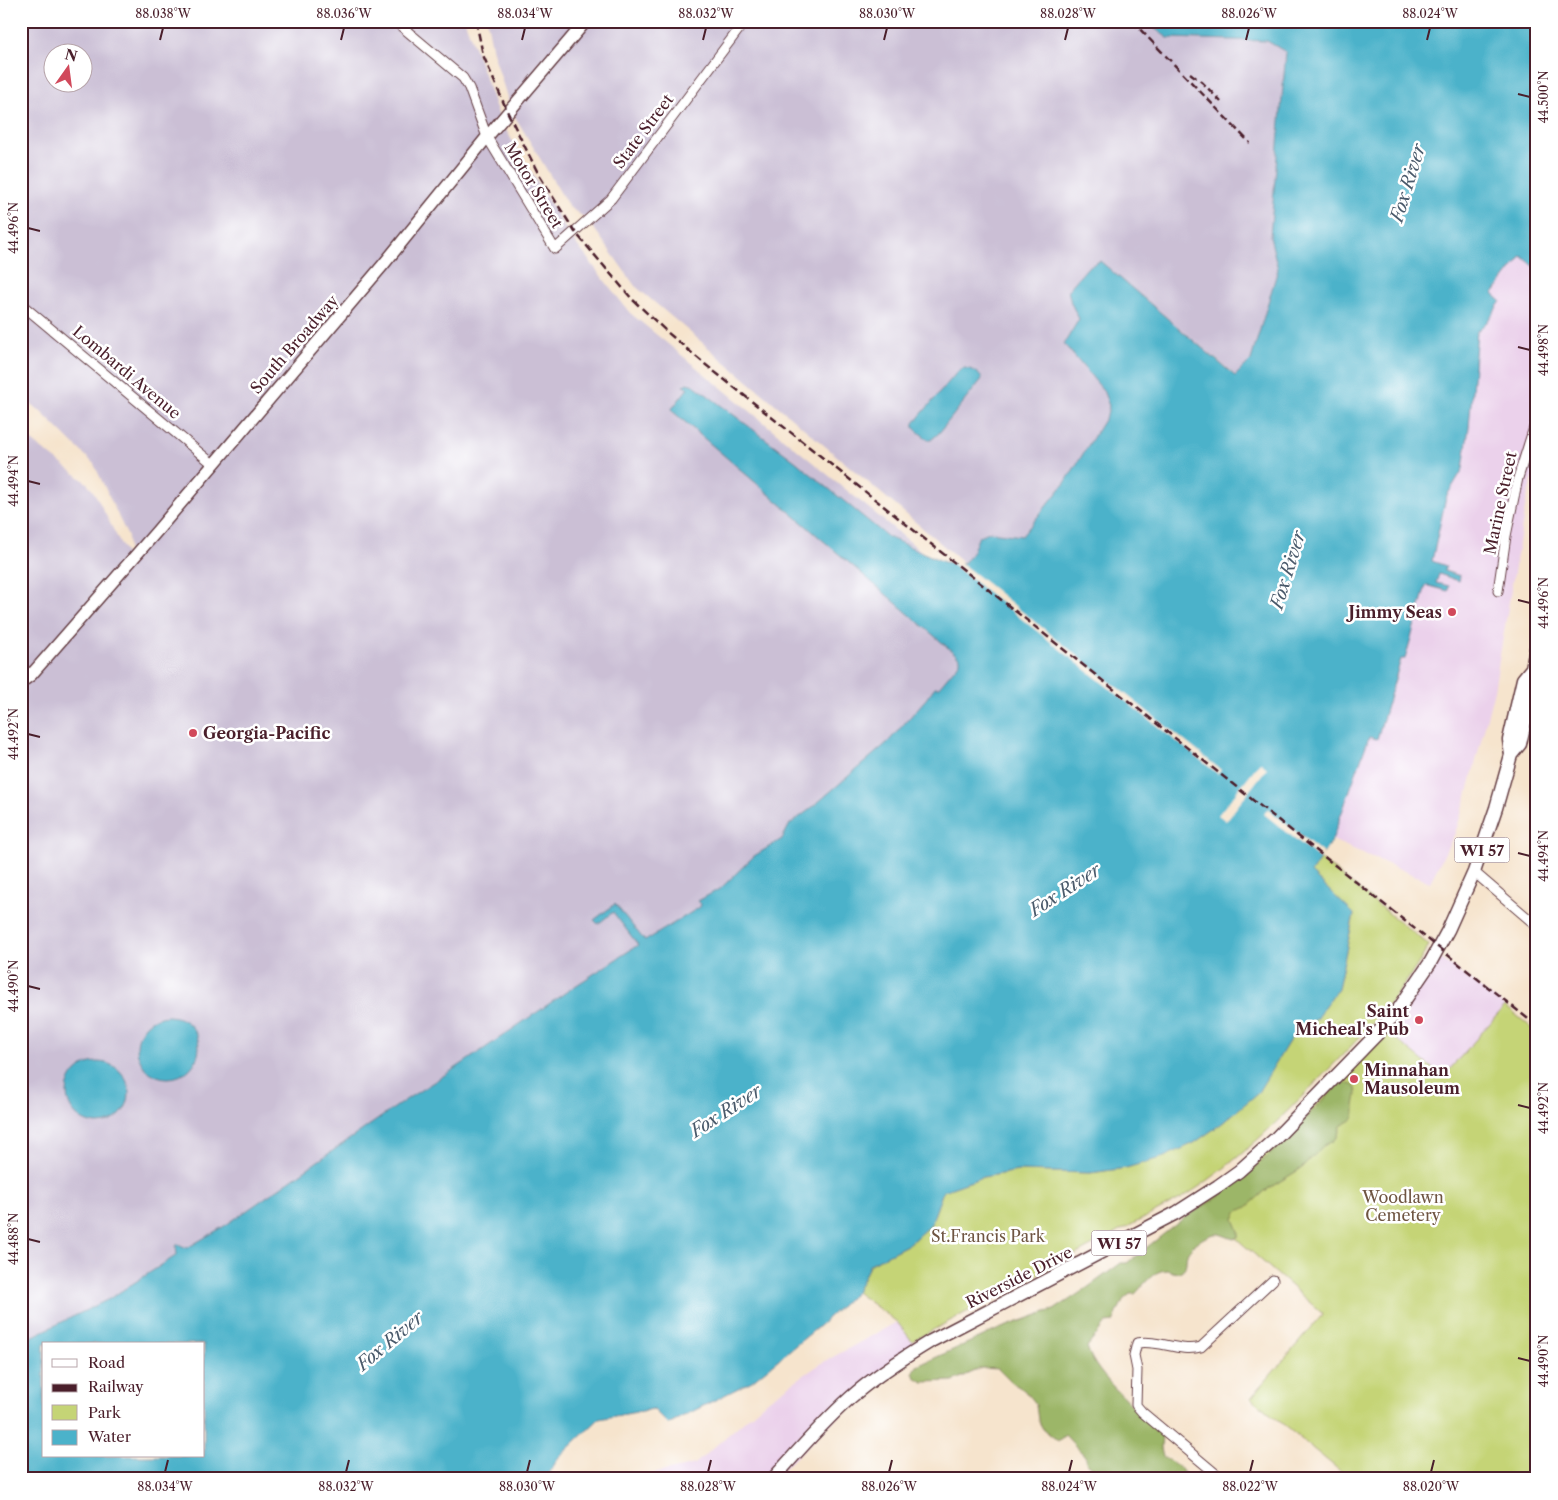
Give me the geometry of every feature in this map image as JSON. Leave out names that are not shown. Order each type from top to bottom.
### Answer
[{"type":"main road","name":"WI 57","points":[[1474,872],[1496,808],[1511,755],[1520,744],[1534,682],[1532,668],[1537,644]]},
{"type":"main road","name":"Riverside Drive","points":[[773,1479],[825,1422],[849,1399],[903,1358],[931,1340],[1176,1213],[1239,1171],[1276,1138],[1398,1010],[1430,963],[1448,930],[1474,872]]},
{"type":"street","name":"Motor Street","points":[[395,21],[463,78],[469,88],[487,137],[555,249]]},
{"type":"street","name":"South Broadway","points":[[21,682],[31,675],[213,464],[383,265],[487,137],[586,21]]},
{"type":"street","name":"State Street","points":[[555,249],[611,200],[745,21]]},
{"type":"street","name":"Lombardi Avenue","points":[[21,304],[213,464]]},
{"type":"street","name":"Marine Street","points":[[1498,591],[1506,536],[1518,478],[1536,421]]},
{"type":"street","points":[[21,667],[31,675]]},
{"type":"street","points":[[1474,872],[1537,926]]},
{"type":"street","points":[[1222,1479],[1136,1405],[1138,1370],[1134,1355],[1135,1347],[1137,1344],[1145,1342],[1186,1350],[1201,1347],[1273,1280]]},
{"type":"shaded area","points":[[21,21],[465,21],[501,122],[570,236],[630,313],[926,555],[888,537],[795,461],[684,385],[688,388],[671,410],[960,658],[960,662],[939,687],[935,687],[889,742],[790,824],[782,839],[754,856],[721,888],[699,901],[700,907],[572,988],[462,1064],[410,1097],[226,1225],[187,1248],[176,1246],[177,1255],[109,1299],[21,1342],[21,433],[87,483],[95,494],[129,560],[128,537],[94,464],[39,410],[21,396]]},
{"type":"shaded area","points":[[487,21],[1155,21],[1154,28],[1168,38],[1267,41],[1286,52],[1270,237],[1278,269],[1251,360],[1236,376],[1100,261],[1071,303],[1079,319],[1064,344],[1103,390],[1109,406],[1107,415],[1065,483],[1022,536],[990,532],[979,536],[972,553],[964,563],[635,286],[588,220],[569,207],[511,110],[493,52]]},
{"type":"shaded area","points":[[1522,255],[1535,266],[1537,265],[1537,461],[1526,502],[1494,690],[1467,796],[1455,833],[1430,882],[1332,840],[1369,737],[1377,739],[1402,658],[1405,659],[1426,585],[1436,583],[1439,574],[1458,581],[1460,576],[1444,570],[1441,564],[1432,561],[1446,497],[1463,469],[1477,331],[1487,322],[1501,301],[1493,295]]},
{"type":"shaded area","points":[[1435,955],[1505,1006],[1443,1077],[1387,1032]]},
{"type":"shaded area","points":[[897,1322],[918,1349],[889,1368],[773,1479],[639,1479],[644,1476],[695,1464],[769,1399],[822,1363]]},
{"type":"green space","name":"St.Francis Park","points":[[1320,859],[1429,945],[1419,963],[1382,1012],[1293,1106],[1258,1139],[1222,1170],[1182,1198],[912,1341],[897,1322],[856,1292],[870,1264],[909,1244],[931,1224],[943,1191],[983,1177],[1018,1171],[1090,1173],[1126,1168],[1194,1143],[1221,1124],[1256,1094],[1291,1038],[1316,1019],[1338,988],[1354,915],[1311,873]]},
{"type":"green space","name":"Woodlawn Cemetery","points":[[1505,1006],[1537,1032],[1537,1131],[1533,1136],[1537,1139],[1537,1479],[1350,1479],[1251,1398],[1323,1314],[1199,1206],[1274,1146],[1387,1032],[1443,1077]]},
{"type":"green space","points":[[1341,1082],[1355,1086],[1357,1096],[1354,1117],[1341,1126],[1337,1137],[1323,1146],[1302,1168],[1266,1190],[1247,1207],[1237,1212],[1234,1219],[1239,1236],[1234,1239],[1221,1234],[1206,1237],[1189,1250],[1185,1265],[1179,1272],[1161,1271],[1149,1279],[1135,1294],[1130,1294],[1123,1300],[1113,1322],[1106,1323],[1087,1347],[1092,1359],[1109,1382],[1162,1434],[1161,1448],[1163,1456],[1180,1468],[1184,1474],[1184,1479],[1099,1479],[1098,1472],[1086,1462],[1085,1456],[1065,1435],[1058,1441],[1043,1429],[1038,1420],[1036,1405],[1024,1390],[1011,1382],[998,1369],[982,1368],[953,1381],[923,1382],[915,1377],[913,1373],[917,1366],[999,1329],[1054,1310],[1121,1263],[1127,1263],[1184,1218],[1213,1200],[1250,1172],[1275,1150]]},
{"type":"water","name":"Fox River","points":[[1155,21],[1537,21],[1537,265],[1535,267],[1522,256],[1493,294],[1501,301],[1487,322],[1477,331],[1469,427],[1463,469],[1446,497],[1432,561],[1446,566],[1444,571],[1460,576],[1459,581],[1439,574],[1436,583],[1449,586],[1448,591],[1426,585],[1405,659],[1401,659],[1377,739],[1369,737],[1332,840],[1311,873],[1354,914],[1338,988],[1316,1019],[1291,1038],[1257,1094],[1221,1124],[1194,1143],[1164,1157],[1126,1168],[1090,1173],[1018,1171],[983,1177],[943,1191],[931,1224],[909,1244],[870,1264],[856,1292],[818,1327],[752,1381],[668,1424],[653,1409],[599,1419],[558,1458],[546,1479],[21,1479],[21,1342],[109,1299],[177,1255],[176,1246],[178,1244],[187,1248],[226,1225],[410,1097],[638,945],[613,912],[598,924],[594,920],[615,904],[645,941],[700,907],[701,904],[698,901],[721,888],[754,856],[782,839],[790,824],[888,742],[935,687],[939,687],[960,662],[960,658],[671,410],[688,388],[684,385],[687,383],[694,385],[795,461],[888,537],[944,562],[964,563],[972,553],[979,536],[989,532],[1022,536],[1065,483],[1107,415],[1109,406],[1103,390],[1064,344],[1079,319],[1071,303],[1068,290],[1088,267],[1100,261],[1235,376],[1251,360],[1278,269],[1270,237],[1286,52],[1267,41],[1168,38],[1154,28]]},
{"type":"water","points":[[963,368],[974,371],[982,379],[939,433],[931,440],[928,440],[914,428],[914,423],[958,371]]},
{"type":"water","points":[[168,1016],[185,1021],[190,1025],[194,1030],[199,1047],[194,1064],[190,1069],[185,1073],[168,1078],[151,1073],[146,1069],[142,1064],[137,1047],[142,1030],[146,1025],[151,1021]]},
{"type":"water","points":[[92,1062],[104,1062],[120,1071],[127,1081],[129,1093],[127,1105],[120,1115],[104,1124],[92,1124],[81,1119],[72,1110],[67,1099],[67,1087],[72,1076],[81,1067]]},
{"type":"pier","points":[[947,560],[957,560],[994,589],[1221,770],[1218,774]]},
{"type":"pier","points":[[1260,762],[1267,768],[1226,821],[1218,815]]},
{"type":"pier","points":[[1268,809],[1324,854],[1320,859],[1264,814]]},
{"type":"railway","points":[[476,21],[483,55],[508,113],[539,175],[575,232],[632,299],[706,365],[1537,1026]]},
{"type":"railway","points":[[1132,21],[1250,143]]},
{"type":"railway","points":[[1190,73],[1203,83],[1221,102]]},
{"type":"place","name":"Jimmy Seas","points":[[1452,612]]},
{"type":"place","name":"Georgia-Pacific","points":[[193,733]]},
{"type":"place","name":"Saint Micheal's Pub","points":[[1419,1020]]},
{"type":"place","name":"Minnahan Mausoleum","points":[[1354,1079]]}]
